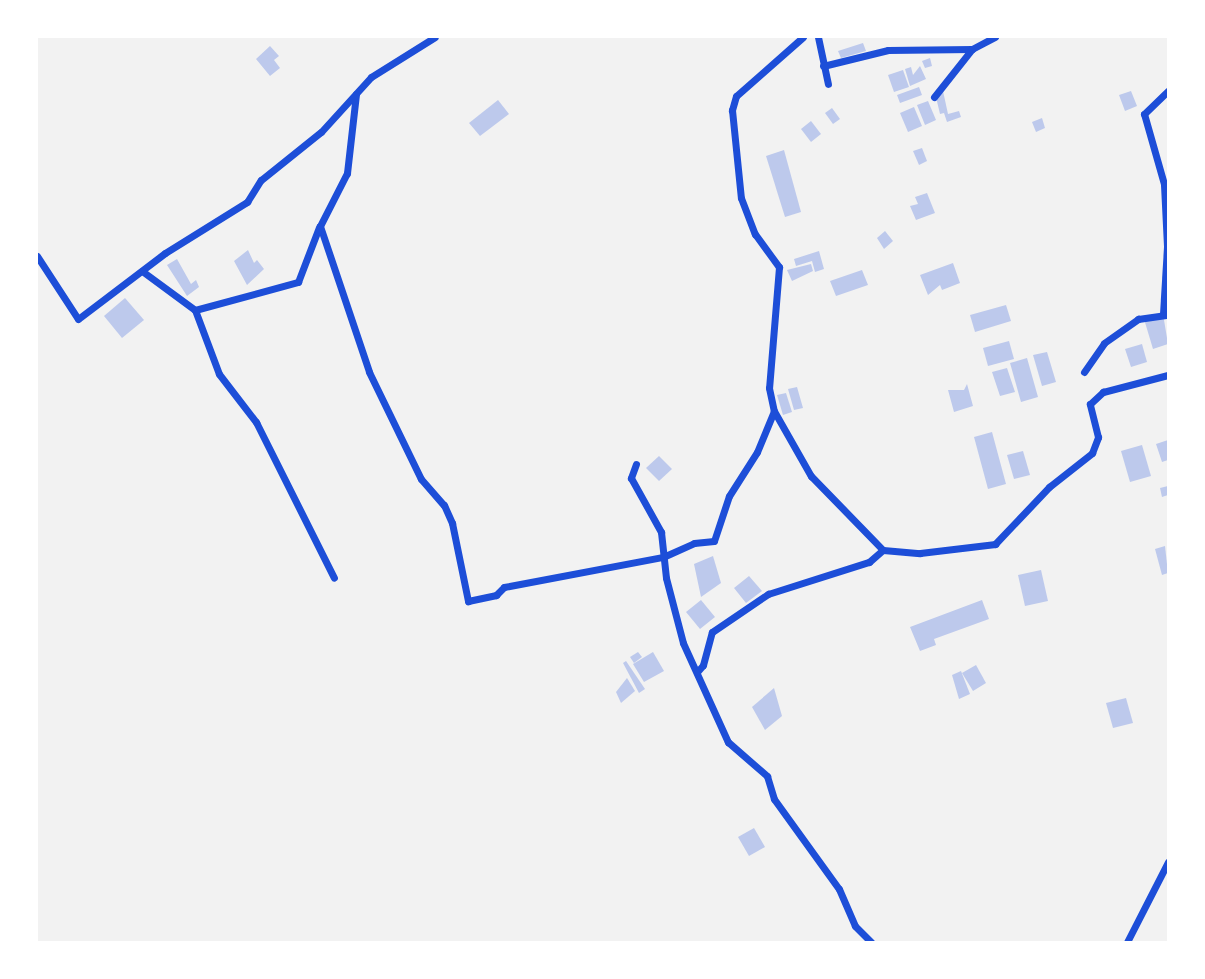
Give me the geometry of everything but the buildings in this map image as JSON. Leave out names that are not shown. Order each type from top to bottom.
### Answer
[{"type":"street","points":[[37,256],[78,319],[142,271],[247,202],[261,180],[321,132],[371,77],[435,37]]},
{"type":"street","points":[[803,37],[736,96],[732,110],[741,198],[755,234],[779,267],[769,388],[774,411],[811,476],[883,550],[920,553],[995,544],[1049,487],[1093,453],[1098,437],[1090,404],[1103,392],[1168,374]]},
{"type":"street","points":[[818,37],[828,84]]},
{"type":"street","points":[[934,97],[972,49],[995,37]]},
{"type":"street","points":[[824,66],[888,50],[972,49]]},
{"type":"street","points":[[1084,372],[1104,343],[1138,319],[1165,314],[1167,246],[1164,184],[1144,114],[1168,91]]},
{"type":"street","points":[[195,310],[298,282],[320,226],[347,173],[356,94]]},
{"type":"street","points":[[320,226],[369,372],[421,480],[444,505],[452,523],[468,601],[526,582],[663,557],[719,536],[729,496],[757,452],[774,411]]},
{"type":"street","points":[[142,271],[195,310],[219,374],[256,422],[334,578]]},
{"type":"street","points":[[636,464],[631,478],[661,532],[663,557],[683,643],[728,742],[767,776],[774,799],[839,889],[855,926],[871,942]]},
{"type":"street","points":[[697,672],[703,665],[712,632],[768,594],[869,562],[883,550]]},
{"type":"street","points":[[1127,942],[1168,862]]}]
